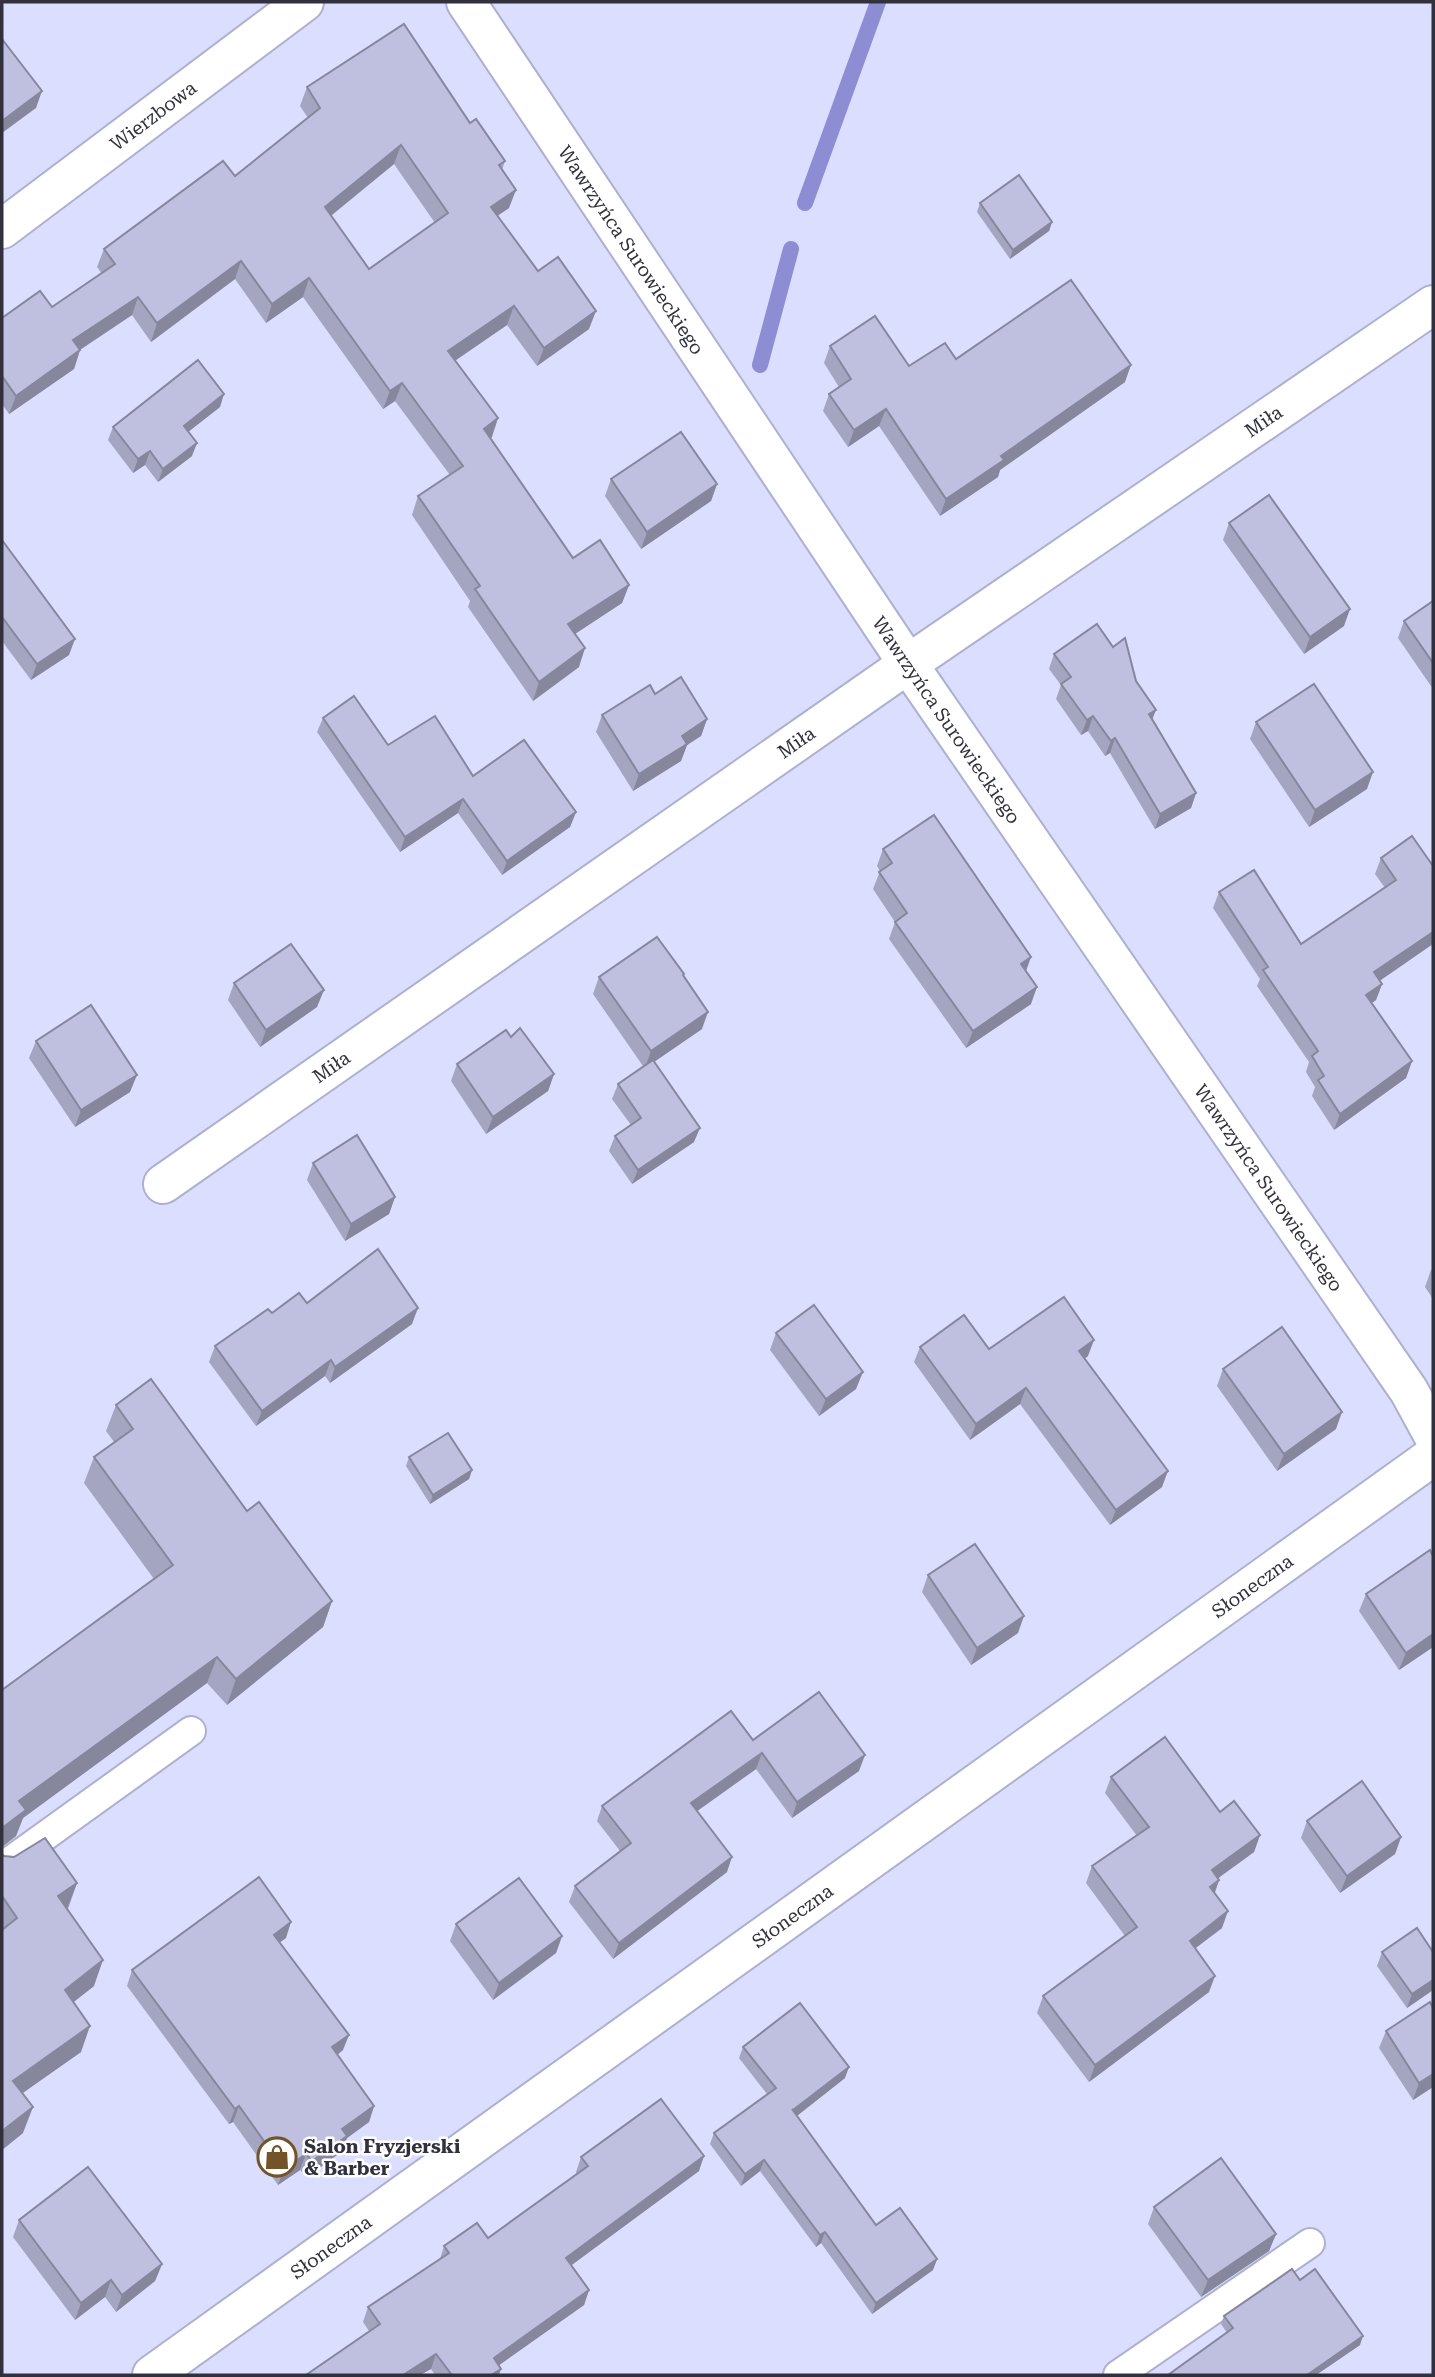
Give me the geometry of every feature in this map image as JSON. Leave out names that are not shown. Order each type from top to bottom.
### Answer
[{"type":"street","name":"Wierzbowa","points":[[2,229],[304,2]]},
{"type":"street","name":"Wawrzyńca Surowieckiego","points":[[467,2],[908,664],[1393,1369],[1433,1435]]},
{"type":"street","name":"Miła","points":[[163,1184],[908,664],[1433,305]]},
{"type":"street","name":"Słoneczna","points":[[152,2375],[1433,1456]]},
{"type":"lane","points":[[2,1867],[191,1731]]},
{"type":"lane","points":[[1118,2375],[1310,2243]]},
{"type":"building","points":[[404,24],[470,123],[476,119],[505,161],[499,165],[516,190],[491,207],[538,271],[558,257],[596,311],[544,348],[514,306],[448,351],[498,418],[484,429],[573,558],[600,540],[629,585],[568,624],[585,648],[539,682],[475,589],[480,586],[418,496],[463,466],[402,383],[390,391],[309,278],[272,304],[241,261],[157,323],[138,297],[73,340],[80,350],[16,396],[2,376],[2,318],[40,291],[52,307],[115,264],[104,249],[223,161],[235,176],[320,108],[307,87]],"holes":[[[401,145],[448,213],[369,269],[325,207]]]},
{"type":"building","points":[[2,39],[42,91],[2,121]]},
{"type":"building","points":[[1019,175],[1052,222],[1013,250],[980,203]]},
{"type":"building","points":[[1071,280],[1131,365],[1001,456],[1004,460],[946,499],[886,409],[854,430],[829,394],[851,379],[830,346],[875,316],[909,366],[945,343],[956,359]]},
{"type":"building","points":[[198,360],[224,394],[184,426],[197,443],[163,469],[150,451],[138,459],[113,427]]},
{"type":"building","points":[[681,432],[717,484],[647,532],[611,479]]},
{"type":"building","points":[[1269,495],[1350,609],[1310,637],[1229,523]]},
{"type":"building","points":[[2,540],[75,639],[37,664],[2,617]]},
{"type":"building","points":[[1433,601],[1433,663],[1404,621]]},
{"type":"building","points":[[1097,624],[1113,647],[1125,638],[1136,681],[1156,710],[1149,714],[1196,793],[1160,814],[1115,738],[1111,741],[1093,716],[1087,720],[1061,684],[1071,677],[1054,654]]},
{"type":"building","points":[[681,677],[707,719],[682,736],[687,744],[639,774],[602,715],[650,685],[655,694]]},
{"type":"building","points":[[1314,684],[1373,772],[1315,810],[1256,722]]},
{"type":"building","points":[[354,696],[388,745],[435,716],[473,776],[524,740],[576,812],[507,861],[463,799],[405,837],[323,718]]},
{"type":"building","points":[[934,815],[1031,957],[1021,964],[1037,987],[973,1031],[895,922],[907,913],[879,872],[892,863],[883,849]]},
{"type":"building","points":[[1412,836],[1433,866],[1433,932],[1374,972],[1382,984],[1366,995],[1412,1061],[1340,1114],[1318,1080],[1324,1076],[1312,1056],[1318,1051],[1263,970],[1268,967],[1219,892],[1254,870],[1301,944],[1396,880],[1381,858]]},
{"type":"building","points":[[657,937],[708,1012],[651,1051],[599,977]]},
{"type":"building","points":[[291,944],[324,990],[266,1030],[234,983]]},
{"type":"building","points":[[91,1005],[137,1075],[81,1110],[36,1041]]},
{"type":"building","points":[[520,1028],[554,1074],[493,1117],[457,1064],[506,1030],[511,1037]]},
{"type":"building","points":[[653,1060],[700,1128],[638,1170],[615,1136],[641,1118],[618,1084]]},
{"type":"building","points":[[357,1135],[395,1197],[351,1224],[313,1163]]},
{"type":"building","points":[[378,1249],[418,1308],[335,1367],[331,1360],[262,1411],[215,1346],[268,1309],[272,1313],[299,1293],[307,1303]]},
{"type":"building","points":[[1064,1297],[1094,1340],[1079,1351],[1168,1471],[1116,1510],[1026,1388],[976,1424],[920,1347],[964,1315],[989,1349]]},
{"type":"building","points":[[814,1305],[863,1372],[826,1399],[776,1333]]},
{"type":"building","points":[[1282,1327],[1342,1412],[1284,1454],[1223,1369]]},
{"type":"building","points":[[151,1379],[247,1511],[259,1502],[332,1601],[236,1679],[217,1657],[19,1801],[26,1810],[2,1828],[2,1690],[173,1565],[94,1457],[133,1429],[116,1405]]},
{"type":"building","points":[[448,1433],[472,1470],[433,1495],[409,1457]]},
{"type":"building","points":[[975,1544],[1024,1616],[977,1648],[928,1575]]},
{"type":"building","points":[[1430,1550],[1433,1556],[1433,1634],[1406,1653],[1366,1594]]},
{"type":"building","points":[[819,1692],[865,1755],[797,1802],[762,1753],[691,1803],[732,1857],[619,1943],[575,1886],[631,1843],[602,1806],[731,1711],[753,1740]]},
{"type":"building","points":[[1165,1737],[1220,1812],[1234,1801],[1260,1835],[1212,1870],[1219,1880],[1210,1887],[1228,1911],[1190,1941],[1215,1976],[1095,2065],[1043,1996],[1137,1927],[1092,1866],[1149,1827],[1111,1777]]},
{"type":"building","points":[[1362,1781],[1401,1837],[1347,1876],[1307,1821]]},
{"type":"building","points":[[45,1838],[77,1883],[58,1896],[103,1960],[65,1990],[90,2026],[13,2081],[33,2107],[2,2131],[2,1930],[17,1918],[2,1896],[2,1854],[14,1857]]},
{"type":"building","points":[[259,1877],[291,1922],[274,1935],[349,2035],[332,2047],[374,2106],[342,2129],[347,2136],[312,2161],[306,2154],[284,2169],[239,2106],[235,2109],[132,1970]]},
{"type":"building","points":[[519,1878],[562,1936],[499,1983],[456,1924]]},
{"type":"building","points":[[1417,1928],[1433,1952],[1433,1980],[1412,1994],[1382,1952]]},
{"type":"building","points":[[1430,2002],[1433,2008],[1433,2074],[1419,2083],[1386,2031]]},
{"type":"building","points":[[800,2003],[849,2067],[792,2109],[876,2225],[900,2208],[937,2259],[876,2303],[825,2232],[820,2235],[764,2160],[745,2174],[714,2133],[776,2088],[743,2047]]},
{"type":"building","points":[[661,2099],[704,2156],[566,2258],[589,2290],[494,2358],[501,2369],[491,2375],[452,2375],[436,2354],[403,2375],[306,2375],[380,2324],[368,2307],[449,2253],[444,2246],[477,2223],[488,2238],[588,2166],[581,2157]]},
{"type":"building","points":[[1221,2158],[1276,2234],[1208,2280],[1154,2207]]},
{"type":"building","points":[[88,2167],[162,2264],[122,2295],[111,2280],[81,2303],[19,2220]]},
{"type":"building","points":[[1292,2269],[1300,2280],[1315,2269],[1363,2336],[1307,2375],[1168,2375],[1233,2328],[1224,2316]]},
{"type":"waterway","points":[[805,203],[878,2]]},
{"type":"waterway","points":[[760,365],[791,249]]},
{"type":"place","name":"Salon Fryzjerski & Barber","points":[[277,2157]]}]
